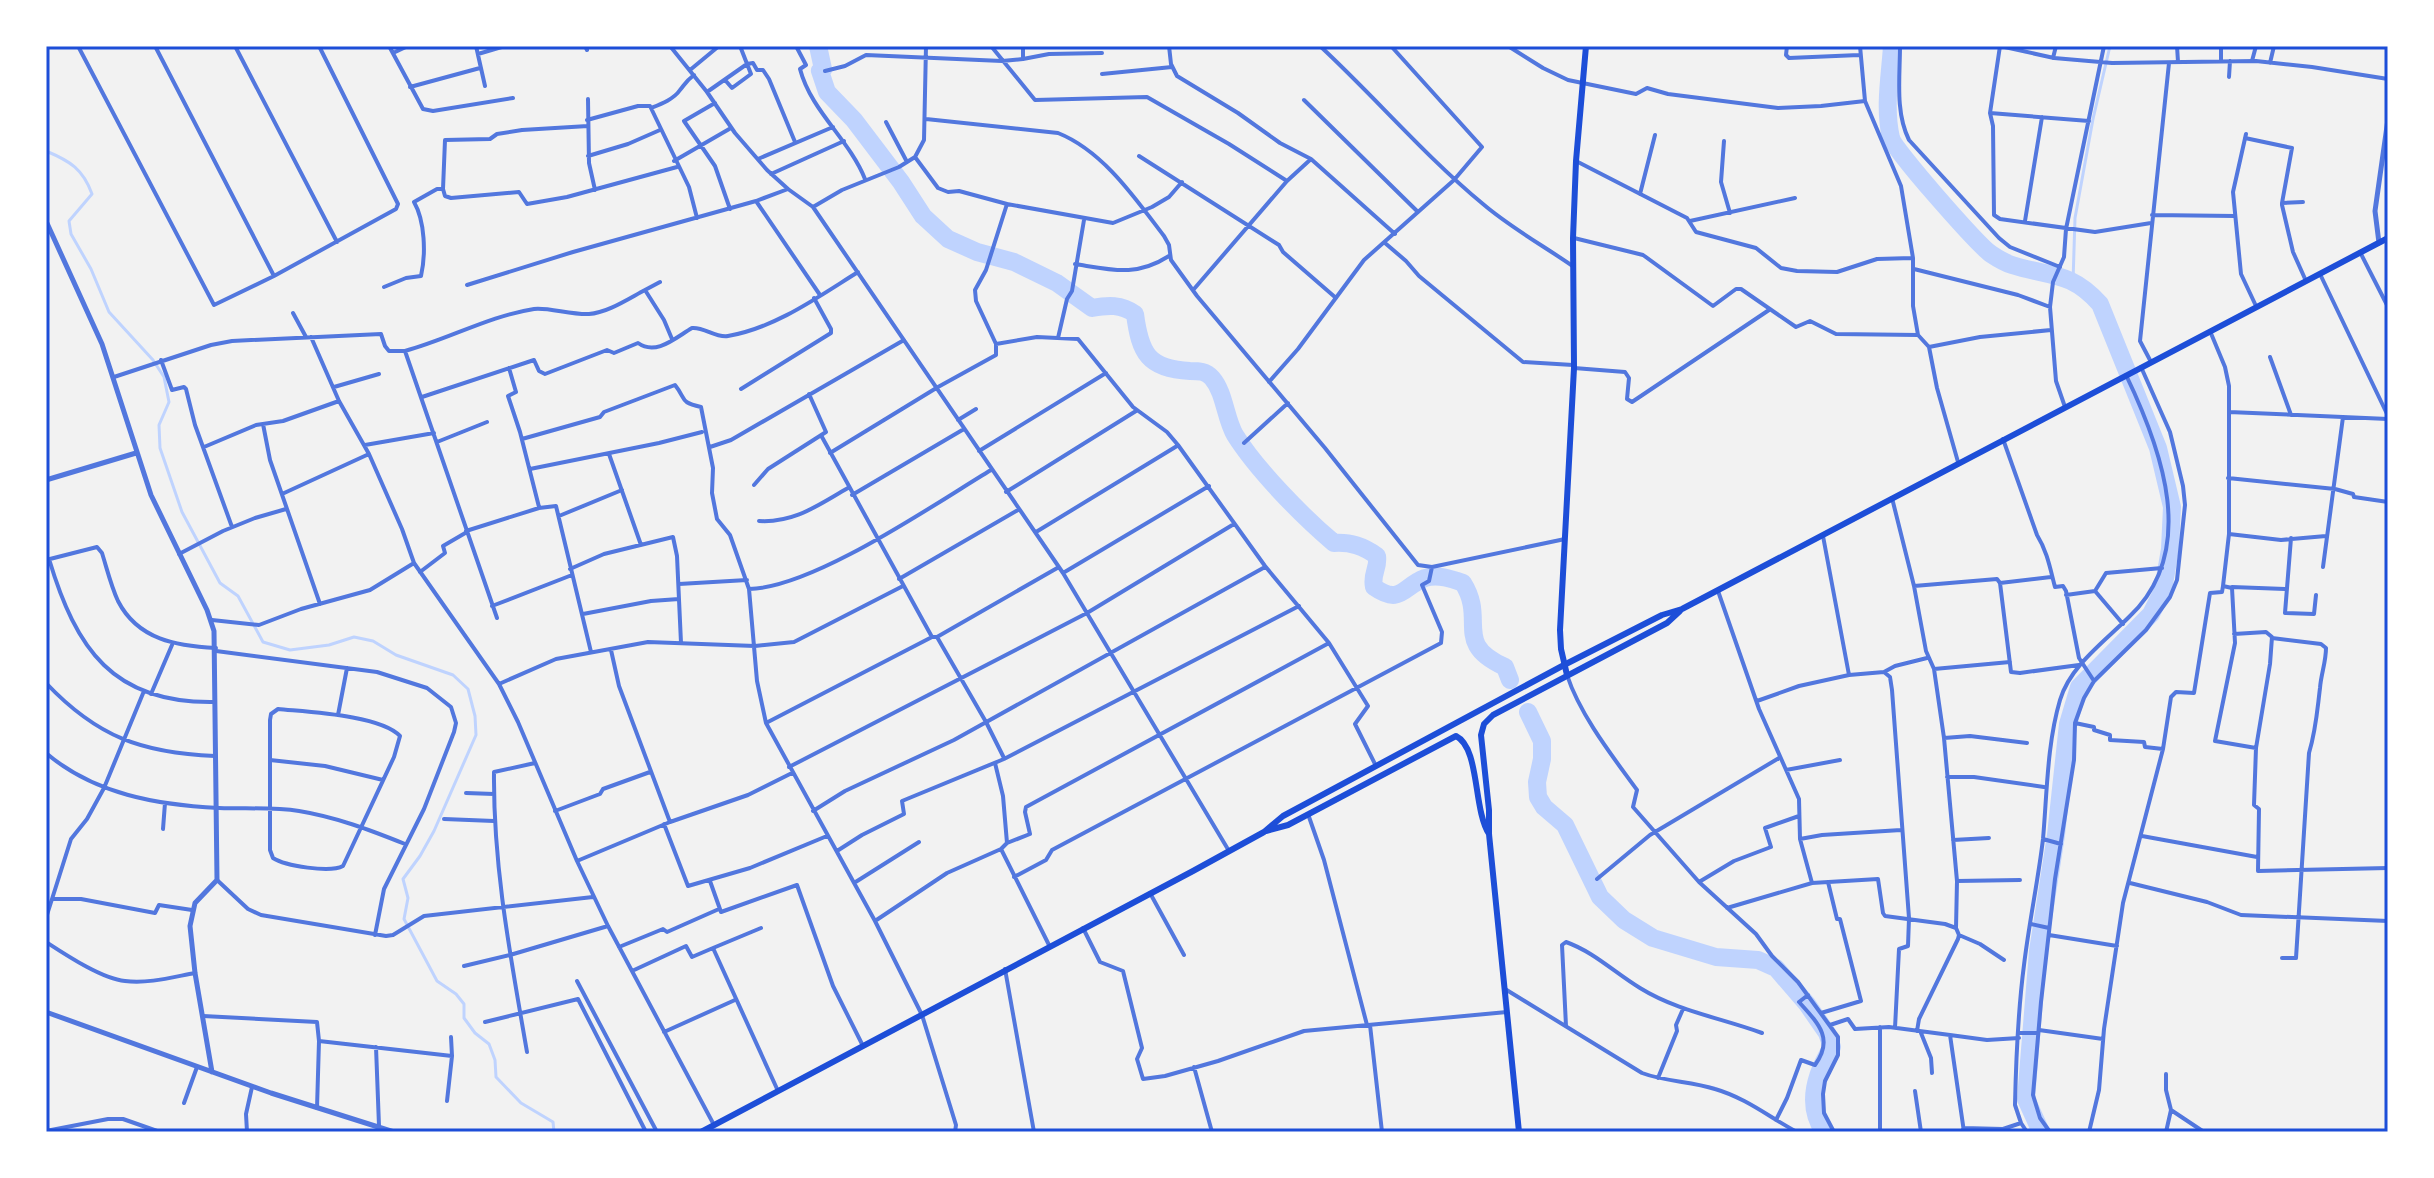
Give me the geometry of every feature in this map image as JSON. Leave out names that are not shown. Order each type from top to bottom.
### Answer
[{"type":"main road","points":[[1567,675],[1560,639],[1574,366],[1576,161],[1586,46]]},
{"type":"main road","points":[[701,1132],[1229,851],[1264,832],[1283,816],[1564,665],[1662,615],[1682,609],[2388,238]]},
{"type":"main road","points":[[1519,1132],[1489,834],[1481,735],[1484,724],[1493,715],[1667,623],[1682,609]]},
{"type":"main road","points":[[1264,832],[1288,825],[1456,736],[1465,742],[1471,755],[1481,822],[1489,834]]},
{"type":"street","points":[[78,46],[213,305],[274,276],[396,209],[398,204],[319,46]]},
{"type":"street","points":[[155,46],[274,276]]},
{"type":"street","points":[[235,46],[337,242]]},
{"type":"street","points":[[389,46],[419,105],[433,111],[513,98]]},
{"type":"street","points":[[393,53],[408,46]]},
{"type":"street","points":[[476,46],[485,86]]},
{"type":"street","points":[[478,54],[505,46]]},
{"type":"street","points":[[670,46],[731,128],[771,174],[813,207],[938,387],[1063,573],[1229,851]]},
{"type":"street","points":[[690,70],[719,46]]},
{"type":"street","points":[[725,80],[732,88],[751,74],[740,46]]},
{"type":"street","points":[[796,46],[806,65],[800,69],[810,98],[856,157],[865,179]]},
{"type":"street","points":[[813,207],[915,157],[924,140],[926,46]]},
{"type":"street","points":[[991,46],[1037,101],[1147,97],[1287,181]]},
{"type":"street","points":[[1023,46],[1023,59]]},
{"type":"street","points":[[1169,46],[1172,67],[1177,76],[1280,143],[1311,159],[1395,234]]},
{"type":"street","points":[[1320,46],[1485,207],[1574,267]]},
{"type":"street","points":[[1269,382],[1364,260],[1454,180],[1482,149],[1482,144],[1391,46]]},
{"type":"street","points":[[1508,46],[1543,68],[1583,85],[1636,94],[1647,88],[1668,94],[1778,108],[1865,101]]},
{"type":"street","points":[[1787,46],[1786,55],[1789,58],[1859,55]]},
{"type":"street","points":[[1860,46],[1865,101],[1901,186],[1913,258],[1913,306],[1918,335],[1929,347],[1937,388],[1959,463]]},
{"type":"street","points":[[1900,46],[1900,112],[1909,140],[1999,238],[2018,251],[2060,267]]},
{"type":"street","points":[[2151,223],[2095,232],[2000,219],[1994,215],[1993,126],[1990,113],[2000,46],[2053,58],[2112,63],[2252,61],[2388,79]]},
{"type":"street","points":[[2053,58],[2056,46]]},
{"type":"street","points":[[2065,407],[2056,381],[2050,307],[2054,280],[2064,257],[2104,46]]},
{"type":"street","points":[[2177,46],[2178,62]]},
{"type":"street","points":[[2221,46],[2221,60]]},
{"type":"street","points":[[2252,61],[2256,46]]},
{"type":"street","points":[[2270,63],[2274,46]]},
{"type":"street","points":[[825,71],[845,66],[866,55],[1002,61],[1049,54],[1102,53]]},
{"type":"street","points":[[2229,77],[2230,61]]},
{"type":"street","points":[[707,92],[753,63],[769,79],[795,142]]},
{"type":"street","points":[[2151,362],[2140,341],[2169,63]]},
{"type":"street","points":[[1102,74],[1172,67]]},
{"type":"street","points":[[410,87],[480,68]]},
{"type":"street","points":[[677,167],[595,190],[527,204],[517,191],[451,198],[445,196],[443,189],[445,140],[492,138],[496,134],[588,123],[638,106],[651,108],[669,100],[694,75]]},
{"type":"street","points":[[588,99],[588,156],[595,190]]},
{"type":"street","points":[[1304,100],[1418,212]]},
{"type":"street","points":[[715,103],[684,121],[715,166],[730,209]]},
{"type":"street","points":[[651,108],[689,187],[697,218]]},
{"type":"street","points":[[1990,113],[2089,121]]},
{"type":"street","points":[[2025,222],[2042,117]]},
{"type":"street","points":[[926,119],[1034,129],[1073,139],[1107,166],[1164,236],[1169,245],[1169,256],[1194,289],[1418,565],[1432,567],[1565,539]]},
{"type":"street","points":[[2379,243],[2375,211],[2388,119]]},
{"type":"street","points":[[886,122],[907,162]]},
{"type":"street","points":[[758,159],[834,127]]},
{"type":"street","points":[[674,161],[731,128]]},
{"type":"street","points":[[588,156],[660,130]]},
{"type":"street","points":[[1640,194],[1655,135]]},
{"type":"street","points":[[2257,307],[2241,274],[2235,216],[2233,187],[2245,136],[2292,148],[2282,203],[2293,252],[2306,281]]},
{"type":"street","points":[[771,174],[844,141]]},
{"type":"street","points":[[1724,141],[1721,182],[1730,213]]},
{"type":"street","points":[[1139,156],[1279,245],[1283,252],[1336,298]]},
{"type":"street","points":[[915,157],[938,188],[948,192],[959,191],[1007,204],[1117,223],[1169,197],[1182,182]]},
{"type":"street","points":[[1194,289],[1287,181],[1311,159]]},
{"type":"street","points":[[1576,161],[1690,221],[1696,232],[1756,248],[1787,270],[1837,272],[1877,259],[1913,258]]},
{"type":"street","points":[[384,287],[421,276],[424,265],[422,240],[414,202],[437,189],[443,189]]},
{"type":"street","points":[[467,285],[730,209],[788,189]]},
{"type":"street","points":[[1690,221],[1795,198]]},
{"type":"street","points":[[741,389],[831,333],[817,296],[756,201]]},
{"type":"street","points":[[2282,203],[2303,202]]},
{"type":"street","points":[[830,453],[996,355],[996,344],[976,301],[975,290],[1007,204]]},
{"type":"street","points":[[2152,215],[2235,216]]},
{"type":"street","points":[[1058,338],[1067,299],[1072,291],[1085,219]]},
{"type":"street","points":[[46,221],[92,320],[114,377],[151,495],[212,620],[216,649],[217,880],[192,910],[190,926],[212,1072]]},
{"type":"street","points":[[1573,238],[1643,255],[1710,305],[1716,305],[1741,289],[1796,327],[1810,321],[1836,334],[1918,335]]},
{"type":"street","points":[[1385,243],[1419,276],[1523,362],[1625,372],[1629,378],[1627,399],[1632,402],[1769,310]]},
{"type":"street","points":[[2360,252],[2388,305]]},
{"type":"street","points":[[1075,264],[1132,272],[1169,256]]},
{"type":"street","points":[[1913,269],[2018,295],[2050,307]]},
{"type":"street","points":[[422,397],[523,363],[536,361],[539,371],[545,374],[602,351],[614,353],[638,343],[645,348],[657,348],[692,328],[722,336],[761,328],[858,272]]},
{"type":"street","points":[[2229,412],[2388,418],[2320,274]]},
{"type":"street","points":[[114,377],[211,345],[380,334],[389,351],[405,351],[507,315],[544,308],[553,312],[592,314],[660,282]]},
{"type":"street","points":[[645,290],[664,320],[672,340]]},
{"type":"street","points":[[293,313],[369,454],[414,563],[499,684],[608,926],[714,1125]]},
{"type":"street","points":[[1929,347],[1980,337],[2051,330]]},
{"type":"street","points":[[2089,1132],[2099,1090],[2103,1039],[2123,903],[2163,749],[2172,694],[2194,693],[2210,593],[2222,592],[2223,586],[2229,534],[2229,386],[2225,367],[2210,331]]},
{"type":"street","points":[[996,344],[1037,337],[1078,339],[1137,411],[1167,432],[1265,566],[1329,643],[1357,686],[1368,706],[1355,724],[1376,766]]},
{"type":"street","points":[[710,447],[731,440],[904,340]]},
{"type":"street","points":[[405,351],[497,618]]},
{"type":"street","points":[[2270,357],[2291,415]]},
{"type":"street","points":[[160,361],[172,390],[186,389],[195,425],[232,527]]},
{"type":"street","points":[[509,368],[516,392],[508,396],[539,508]]},
{"type":"street","points":[[2027,1132],[2015,1105],[2024,969],[2045,839],[2056,715],[2066,683],[2142,605],[2163,568],[2170,506],[2132,372]]},
{"type":"street","points":[[2050,1132],[2040,1118],[2033,1095],[2049,928],[2074,760],[2075,723],[2094,681],[2146,630],[2170,597],[2177,580],[2185,505],[2183,486],[2170,432],[2132,372]]},
{"type":"street","points":[[979,451],[1107,373]]},
{"type":"street","points":[[334,387],[379,374]]},
{"type":"street","points":[[522,439],[600,417],[604,412],[675,385],[687,404],[701,407],[710,447],[712,493],[717,519],[730,535],[749,589],[760,701],[766,723],[875,921],[922,1015],[944,1079],[956,1125],[955,1132]]},
{"type":"street","points":[[754,485],[768,469],[822,437],[826,429],[809,394]]},
{"type":"street","points":[[204,447],[263,424],[283,421],[339,401]]},
{"type":"street","points":[[1244,443],[1288,403]]},
{"type":"street","points":[[958,420],[976,409]]},
{"type":"street","points":[[1006,492],[1137,411]]},
{"type":"street","points":[[2323,567],[2343,417]]},
{"type":"street","points":[[437,442],[487,422]]},
{"type":"street","points":[[263,424],[267,449],[320,604]]},
{"type":"street","points":[[852,495],[964,429]]},
{"type":"street","points":[[530,469],[702,432]]},
{"type":"street","points":[[364,446],[434,433]]},
{"type":"street","points":[[822,437],[899,579],[962,679],[1004,759]]},
{"type":"street","points":[[2003,439],[2037,535],[2045,545],[2055,587],[2063,586],[2082,666],[2094,681]]},
{"type":"street","points":[[1036,532],[1178,445]]},
{"type":"street","points":[[46,480],[136,453]]},
{"type":"street","points":[[282,494],[369,454]]},
{"type":"street","points":[[609,454],[641,545]]},
{"type":"street","points":[[749,589],[787,583],[877,538],[991,470]]},
{"type":"street","points":[[2228,478],[2335,489],[2354,497],[2388,502]]},
{"type":"street","points":[[1063,573],[1209,486]]},
{"type":"street","points":[[759,521],[795,518],[848,488]]},
{"type":"street","points":[[559,516],[622,490]]},
{"type":"street","points":[[1892,498],[1928,657],[1934,669],[1944,738],[1957,881],[1956,928],[1959,935],[2004,960]]},
{"type":"street","points":[[420,572],[445,553],[443,546],[466,532],[539,508],[556,506],[591,652]]},
{"type":"street","points":[[179,554],[232,527],[286,509]]},
{"type":"street","points":[[899,579],[1018,510]]},
{"type":"street","points":[[789,767],[1087,613],[1234,524]]},
{"type":"street","points":[[2229,534],[2281,540],[2327,536]]},
{"type":"street","points":[[1823,535],[1849,675]]},
{"type":"street","points":[[492,606],[571,572],[599,556],[674,538],[681,643]]},
{"type":"street","points":[[2291,538],[2285,613],[2314,614],[2316,595]]},
{"type":"street","points":[[217,702],[191,702],[151,694],[107,668],[82,640],[62,603],[48,560],[97,547],[125,613],[148,632],[172,644],[377,672],[427,688],[447,702],[456,723],[441,769],[384,889],[375,935]]},
{"type":"street","points":[[212,620],[259,625],[370,590],[414,563]]},
{"type":"street","points":[[813,811],[845,791],[986,722],[1265,566]]},
{"type":"street","points":[[766,723],[935,637],[1059,567]]},
{"type":"street","points":[[1014,877],[1046,860],[1052,850],[1441,643],[1442,632],[1422,585],[1429,581],[1432,567]]},
{"type":"street","points":[[2095,591],[2106,573],[2163,568]]},
{"type":"street","points":[[2000,583],[2051,577]]},
{"type":"street","points":[[1914,586],[1997,579],[2013,674],[2082,666]]},
{"type":"street","points":[[679,584],[747,580]]},
{"type":"street","points":[[499,684],[556,659],[648,642],[755,646],[794,642],[903,586]]},
{"type":"street","points":[[2223,586],[2285,589]]},
{"type":"street","points":[[2231,587],[2234,634],[2229,680],[2215,741],[2256,748]]},
{"type":"street","points":[[1717,590],[1779,758],[1799,799],[1800,839],[1812,883]]},
{"type":"street","points":[[2066,595],[2095,591]]},
{"type":"street","points":[[2095,591],[2123,624]]},
{"type":"street","points":[[583,614],[651,601],[680,599]]},
{"type":"street","points":[[836,852],[904,814],[902,801],[1004,759],[1299,606]]},
{"type":"street","points":[[2234,634],[2266,632],[2271,633],[2272,638],[2256,748],[2254,806],[2259,809],[2257,869],[2262,872],[2388,868]]},
{"type":"street","points":[[2272,638],[2321,644],[2326,648],[2316,730],[2309,753],[2301,919],[2296,958],[2282,958]]},
{"type":"street","points":[[875,921],[947,873],[1030,834],[1026,807],[1329,643]]},
{"type":"street","points":[[151,694],[169,658],[172,644]]},
{"type":"street","points":[[611,649],[619,686],[670,822]]},
{"type":"street","points":[[1757,701],[1799,686],[1849,675],[1884,672],[1928,657]]},
{"type":"street","points":[[1934,669],[2010,662]]},
{"type":"street","points":[[338,715],[347,668]]},
{"type":"street","points":[[1884,672],[1890,677],[1892,690],[1909,918],[1909,945],[1899,949],[1895,1028]]},
{"type":"street","points":[[1567,675],[1579,701],[1637,790],[1633,807],[1699,882],[1756,934],[1838,1037],[1838,1055],[1825,1081],[1823,1109],[1834,1132]]},
{"type":"street","points":[[46,683],[75,712],[124,740],[170,753],[218,756]]},
{"type":"street","points":[[46,918],[71,839],[85,822],[104,788],[144,691]]},
{"type":"street","points":[[278,709],[338,715],[391,729],[400,736],[343,866],[328,870],[282,863],[273,858],[270,850],[270,720],[278,709]]},
{"type":"street","points":[[2075,723],[2094,727],[2094,730],[2110,735],[2110,740],[2144,742],[2145,747],[2163,749]]},
{"type":"street","points":[[1944,738],[1970,736],[2027,743]]},
{"type":"street","points":[[46,753],[72,772],[128,796],[218,808],[299,811],[360,826],[405,844]]},
{"type":"street","points":[[1597,879],[1655,833],[1779,758]]},
{"type":"street","points":[[270,760],[325,766],[383,780]]},
{"type":"street","points":[[1786,770],[1840,760]]},
{"type":"street","points":[[527,1052],[501,906],[494,821],[494,772],[535,763]]},
{"type":"street","points":[[995,763],[1003,796],[1007,843]]},
{"type":"street","points":[[555,811],[650,772]]},
{"type":"street","points":[[577,861],[664,824],[748,795],[792,773]]},
{"type":"street","points":[[1947,777],[1974,777],[2044,787]]},
{"type":"street","points":[[466,793],[494,794]]},
{"type":"street","points":[[163,829],[165,803]]},
{"type":"street","points":[[1308,814],[1324,860],[1366,1022],[1382,1132]]},
{"type":"street","points":[[1699,882],[1734,861],[1771,847],[1765,828],[1799,816]]},
{"type":"street","points":[[444,819],[494,821]]},
{"type":"street","points":[[664,824],[688,886],[785,855],[827,836]]},
{"type":"street","points":[[1800,839],[1902,830]]},
{"type":"street","points":[[2142,836],[2257,857]]},
{"type":"street","points":[[1953,840],[1989,838]]},
{"type":"street","points":[[2045,839],[2060,844]]},
{"type":"street","points":[[854,883],[919,842]]},
{"type":"street","points":[[1001,849],[1049,945]]},
{"type":"street","points":[[1727,908],[1812,883],[1878,879],[1883,914],[1956,928]]},
{"type":"street","points":[[217,880],[253,912],[390,936],[424,916],[594,897]]},
{"type":"street","points":[[1957,881],[2020,880]]},
{"type":"street","points":[[710,881],[721,912],[797,885],[833,986],[863,1046]]},
{"type":"street","points":[[1821,1013],[1861,1001],[1828,882]]},
{"type":"street","points":[[2130,883],[2207,902],[2241,915],[2388,921]]},
{"type":"street","points":[[1150,893],[1184,955]]},
{"type":"street","points":[[52,899],[81,899],[155,913],[162,905],[192,910]]},
{"type":"street","points":[[619,947],[663,929],[667,932],[684,926],[719,909]]},
{"type":"street","points":[[2033,924],[2049,928]]},
{"type":"street","points":[[464,966],[608,926]]},
{"type":"street","points":[[632,971],[686,946],[692,957],[761,928]]},
{"type":"street","points":[[1083,928],[1100,962],[1123,971],[1142,1048],[1137,1059],[1141,1078],[1152,1079],[1247,1052],[1283,1036],[1304,1031],[1366,1022],[1507,1012]]},
{"type":"street","points":[[1932,1073],[1931,1058],[1919,1032],[1919,1019],[1959,935]]},
{"type":"street","points":[[2049,935],[2117,946]]},
{"type":"street","points":[[46,942],[125,981],[195,973]]},
{"type":"street","points":[[1566,1026],[1562,969],[1564,942],[1604,962],[1641,989],[1683,1009],[1762,1033]]},
{"type":"street","points":[[713,948],[778,1091]]},
{"type":"street","points":[[1005,969],[1034,1132]]},
{"type":"street","points":[[577,981],[657,1132]]},
{"type":"street","points":[[1505,989],[1642,1073],[1696,1083],[1743,1098],[1797,1132]]},
{"type":"street","points":[[1776,1120],[1801,1060],[1815,1066],[1825,1047],[1824,1036],[1799,1002],[1805,997]]},
{"type":"street","points":[[485,1022],[578,999],[646,1132]]},
{"type":"street","points":[[664,1032],[736,1000]]},
{"type":"street","points":[[1658,1078],[1683,1009]]},
{"type":"street","points":[[46,1012],[252,1087],[394,1132]]},
{"type":"street","points":[[203,1016],[317,1022],[317,1108]]},
{"type":"street","points":[[1829,1025],[1848,1019],[1855,1029],[1895,1028],[1987,1040],[2038,1032],[2103,1039]]},
{"type":"street","points":[[1880,1027],[1880,1132]]},
{"type":"street","points":[[1950,1035],[1964,1130],[2003,1129],[2021,1123]]},
{"type":"street","points":[[447,1101],[451,1037]]},
{"type":"street","points":[[319,1041],[452,1056]]},
{"type":"street","points":[[376,1047],[379,1126]]},
{"type":"street","points":[[184,1103],[197,1067]]},
{"type":"street","points":[[1194,1067],[1212,1132]]},
{"type":"street","points":[[2166,1074],[2171,1110],[2166,1132]]},
{"type":"street","points":[[247,1132],[246,1114],[252,1087]]},
{"type":"street","points":[[1915,1091],[1921,1132]]},
{"type":"street","points":[[2171,1110],[2204,1132]]},
{"type":"street","points":[[46,1131],[123,1119],[160,1132]]},
{"type":"waterway","points":[[818,46],[823,69],[820,71],[827,92],[854,120],[923,216],[948,239],[977,252],[1014,262],[1057,283],[1092,308],[1114,306],[1135,314],[1144,349],[1155,362],[1176,370],[1202,372],[1212,378],[1220,391],[1235,435],[1255,463],[1294,506],[1334,543],[1357,545],[1377,556],[1374,587],[1396,595],[1430,577],[1463,583],[1470,597],[1473,630],[1479,649],[1505,667],[1510,680]]},
{"type":"waterway","points":[[1892,46],[1888,92],[1891,138],[1937,197],[1991,254],[2012,265],[2069,280],[2100,304],[2158,448],[2172,507],[2170,549],[2163,590],[2151,614],[2079,687],[2068,724],[2056,835],[2038,951],[2026,1099],[2041,1132]]},
{"type":"waterway","points":[[2073,282],[2075,218],[2110,46]]},
{"type":"waterway","points":[[46,151],[75,167],[92,194],[69,221],[71,234],[91,269],[109,312],[153,360],[164,377],[169,402],[159,425],[160,448],[182,512],[220,583],[238,596],[263,642],[290,650],[329,645],[354,637],[373,641],[396,655],[453,675],[468,689],[476,735],[434,831],[403,879],[408,898],[404,919],[437,981],[456,994],[464,1004],[464,1018],[475,1033],[489,1044],[495,1060],[496,1077],[521,1103],[553,1122],[554,1132]]},
{"type":"waterway","points":[[1528,712],[1542,741],[1538,797],[1544,807],[1565,825],[1600,897],[1624,920],[1653,938],[1716,957],[1758,960],[1776,968],[1807,1004],[1827,1033],[1832,1047],[1821,1067],[1815,1089],[1815,1111],[1824,1132]]}]
